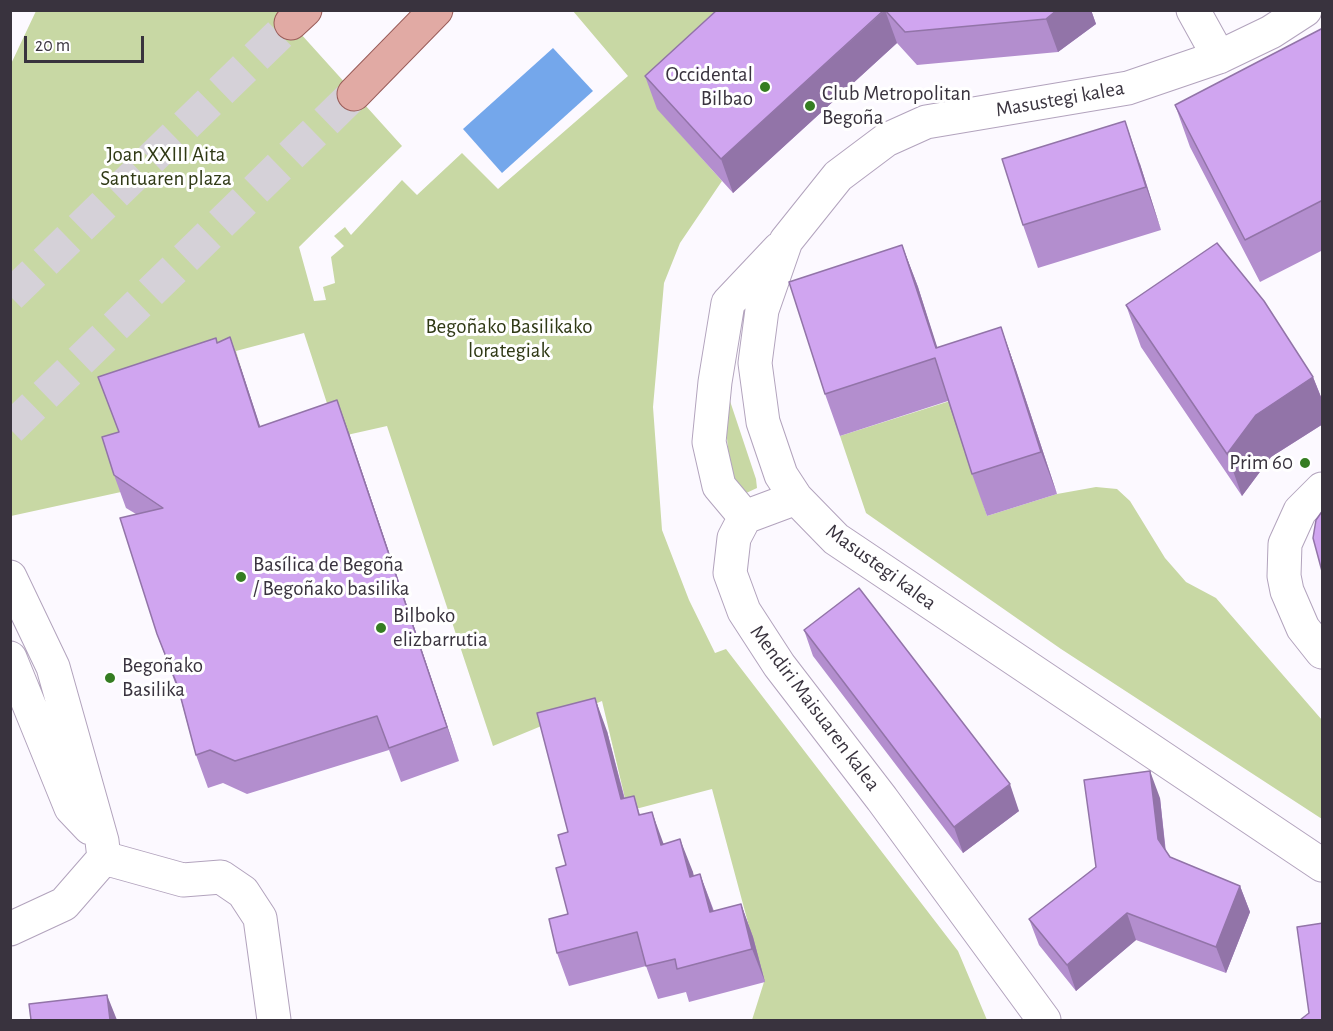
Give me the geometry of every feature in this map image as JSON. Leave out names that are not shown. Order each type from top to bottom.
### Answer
[{"type":"main road","points":[[354,94],[435,10]]},
{"type":"street","points":[[1193,10],[1219,57]]},
{"type":"street","name":"Masustegi kalea","points":[[1305,10],[1271,32],[1219,57],[1128,88],[926,122],[886,140],[837,176],[786,242],[762,310],[755,363],[763,422],[781,475],[796,498],[836,539],[1323,865]]},
{"type":"street","points":[[786,242],[728,303],[715,382],[709,442],[719,486],[745,517],[796,498]]},
{"type":"street","points":[[1323,489],[1300,511],[1285,544],[1284,576],[1287,591],[1303,628],[1323,652]]},
{"type":"street","name":"Mendiri Maisuaren kalea","points":[[745,517],[734,538],[730,573],[744,611],[779,665],[882,799],[1044,1020]]},
{"type":"street","points":[[10,577],[53,667],[103,849]]},
{"type":"street","points":[[10,658],[71,808],[103,849],[183,880],[221,877],[243,892],[260,918],[274,1020]]},
{"type":"street","points":[[10,928],[64,904],[103,849]]},
{"type":"green space","points":[[36,11],[279,11],[291,23],[402,146],[299,247],[314,301],[326,300],[323,287],[335,283],[331,257],[344,246],[334,236],[345,227],[351,235],[402,180],[417,195],[462,153],[498,189],[628,76],[573,11],[716,11],[738,36],[658,109],[722,181],[680,243],[664,283],[653,407],[662,530],[689,600],[715,653],[726,649],[958,951],[987,1020],[752,1020],[764,982],[712,789],[628,811],[602,701],[493,746],[387,426],[338,437],[304,333],[236,351],[242,371],[134,464],[121,492],[11,516],[10,66]]},
{"type":"green space","points":[[730,401],[756,479],[757,488],[742,495],[731,481],[726,428]]},
{"type":"green space","points":[[950,401],[987,516],[1057,494],[1096,487],[1117,489],[1130,501],[1165,558],[1186,582],[1216,598],[1322,720],[1322,819],[1061,649],[866,513],[840,436]]},
{"type":"water","points":[[553,48],[593,91],[502,173],[463,129]]},
{"type":"building","points":[[717,10],[884,10],[721,159],[645,76]]},
{"type":"building","points":[[885,10],[1057,10],[1046,19],[905,32]]},
{"type":"building","points":[[1323,28],[1323,200],[1245,240],[1175,105]]},
{"type":"building","points":[[1125,121],[1146,187],[1023,225],[1002,159]]},
{"type":"building","points":[[1217,243],[1264,301],[1313,377],[1256,415],[1227,454],[1126,305]]},
{"type":"building","points":[[902,245],[936,348],[1001,327],[1041,452],[972,474],[935,358],[825,394],[789,282]]},
{"type":"building","name":"Basílica de Begoña / Begoñako basilika","points":[[230,337],[259,427],[337,400],[447,727],[389,748],[377,716],[235,761],[210,750],[196,755],[178,687],[157,634],[120,518],[163,508],[114,475],[102,437],[119,432],[98,377],[216,338],[217,343]]},
{"type":"building","points":[[1323,510],[1323,575],[1313,538],[1316,520]]},
{"type":"building","points":[[859,588],[1010,784],[954,827],[804,630]]},
{"type":"building","points":[[595,698],[621,799],[634,796],[639,815],[652,812],[661,845],[680,839],[690,877],[700,874],[710,912],[741,904],[752,949],[677,969],[675,959],[646,966],[637,932],[557,953],[549,919],[568,914],[556,868],[566,865],[558,835],[568,832],[537,713]]},
{"type":"building","points":[[1150,771],[1158,839],[1170,857],[1240,886],[1216,947],[1127,913],[1067,965],[1029,919],[1096,867],[1084,780]]},
{"type":"building","points":[[1323,923],[1323,1020],[1300,1020],[1309,1013],[1297,927]]},
{"type":"building","points":[[107,995],[110,1020],[31,1020],[29,1004]]},
{"type":"tunnel","points":[[10,296],[291,23]]},
{"type":"tunnel","points":[[10,429],[354,94]]},
{"type":"place","name":"Occidental Bilbao","points":[[765,87]]},
{"type":"place","name":"Club Metropolitan Begoña","points":[[810,106]]},
{"type":"place","name":"Prim 60","points":[[1305,463]]},
{"type":"place","name":"Basílica de Begoña / Begoñako basilika","points":[[241,577]]},
{"type":"place","name":"Bilboko elizbarrutia","points":[[381,628]]},
{"type":"place","name":"Begoñako Basilika","points":[[110,678]]},
{"type":"park label","name":"Joan XXIII Aita Santuaren plaza","points":[[166,167]]},
{"type":"park label","name":"Begoñako Basilikako lorategiak","points":[[509,339]]}]
